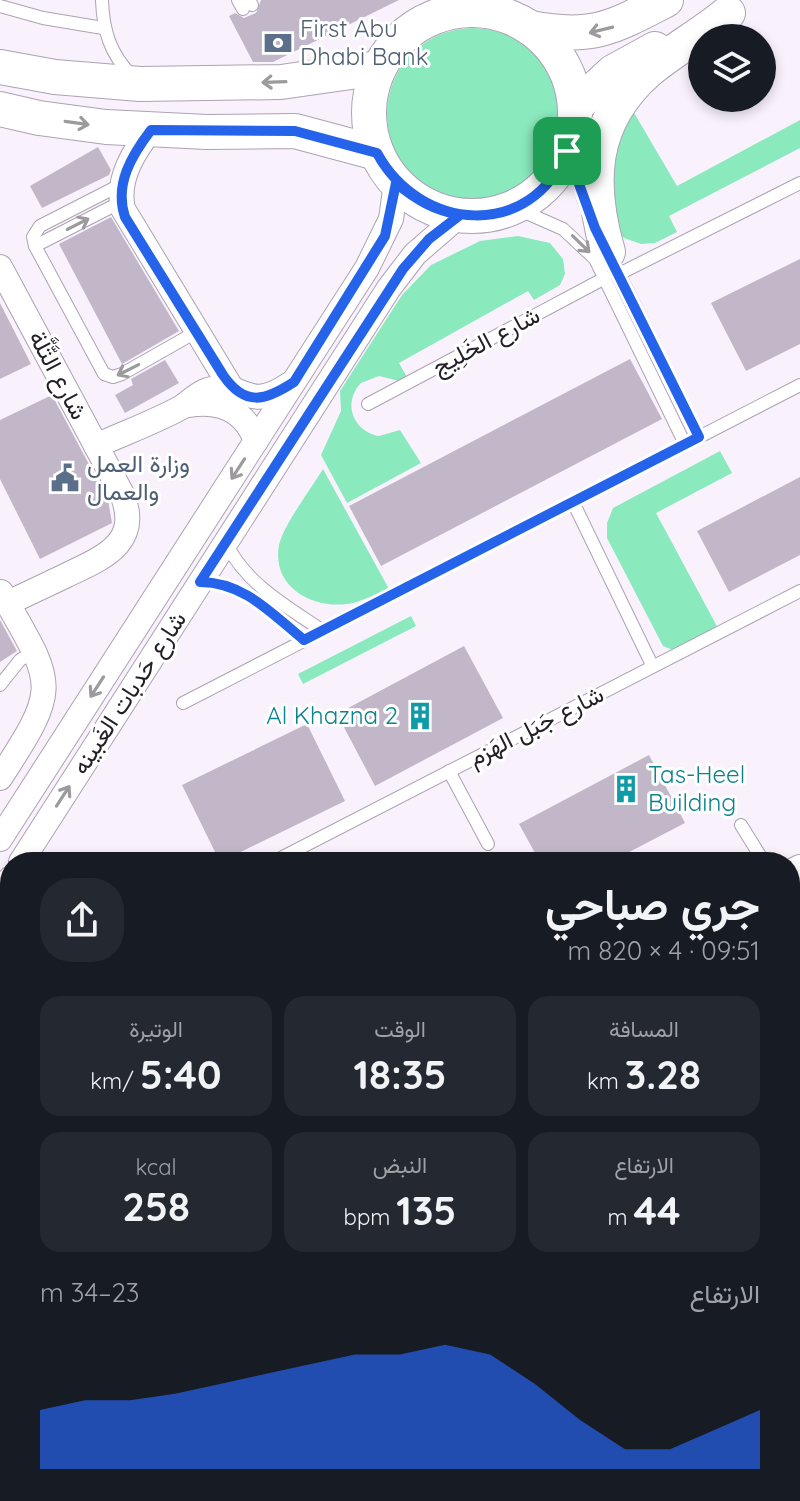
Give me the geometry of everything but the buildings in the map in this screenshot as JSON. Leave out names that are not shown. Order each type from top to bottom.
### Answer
[{"type":"street","points":[[530,28],[562,34],[587,33],[610,28],[666,0]]},
{"type":"street","points":[[575,107],[613,72],[740,6]]},
{"type":"street","points":[[611,268],[595,189],[598,156],[609,124],[626,95],[650,69],[740,6]]},
{"type":"street","points":[[480,10],[514,19],[530,28],[562,62],[575,107],[575,125],[567,151],[555,174],[543,188],[513,207],[478,216],[460,215],[425,204],[396,183],[377,153],[369,119],[369,102],[379,68],[399,39],[445,13],[480,10]]},
{"type":"street","points":[[0,67],[55,77],[140,84],[281,82],[379,68]]},
{"type":"street","points":[[0,109],[39,118],[151,130],[295,131],[377,153]]},
{"type":"street","points":[[151,130],[136,150],[122,193],[129,223],[232,389]]},
{"type":"street","name":"شارع حَدبات الغَبينه","points":[[0,839],[385,236],[396,183]]},
{"type":"street","name":"شارع حَدبات الغَبينه","points":[[27,852],[403,269],[429,239],[460,215]]},
{"type":"street","name":"شارع التَّلَّة","points":[[0,267],[96,446],[126,505],[128,516],[123,537],[109,554],[4,596]]},
{"type":"street","points":[[96,446],[183,406],[210,389],[232,389],[252,397],[266,397],[294,382]]},
{"type":"street","points":[[183,406],[209,403],[227,407],[242,417],[256,441]]},
{"type":"street","points":[[0,776],[41,710],[44,680],[36,650],[4,596]]},
{"type":"lane","points":[[102,0],[103,28],[117,58],[140,84]]},
{"type":"lane","points":[[0,6],[43,18],[103,28]]},
{"type":"lane","points":[[567,151],[584,203],[685,444]]},
{"type":"lane","name":"شارع الخَلِيج","points":[[368,404],[611,268],[800,183]]},
{"type":"lane","points":[[35,246],[122,193]]},
{"type":"lane","points":[[122,193],[40,226],[33,237],[97,367],[113,377],[122,374],[196,332]]},
{"type":"lane","points":[[513,207],[563,229],[595,259],[611,268],[699,437]]},
{"type":"lane","points":[[183,703],[800,385]]},
{"type":"lane","points":[[573,502],[652,665]]},
{"type":"lane","points":[[226,542],[238,564],[255,583],[323,631]]},
{"type":"lane","points":[[200,582],[222,584],[243,592],[304,640]]},
{"type":"lane","name":"شارع جَبَل الهَزم","points":[[292,852],[800,591]]},
{"type":"lane","points":[[0,685],[20,660],[36,650]]},
{"type":"lane","points":[[449,771],[488,844]]},
{"type":"lane","points":[[741,825],[758,852]]},
{"type":"green space","points":[[473,28],[506,35],[534,53],[552,81],[559,114],[552,147],[534,175],[506,193],[473,200],[440,193],[412,175],[394,147],[387,114],[394,81],[412,53],[440,35]]},
{"type":"green space","points":[[633,111],[677,186],[800,120],[800,148],[669,216],[677,232],[655,243],[641,244],[624,238],[613,228],[608,214],[616,146]]},
{"type":"green space","points":[[518,236],[550,243],[563,259],[565,274],[560,285],[534,300],[528,291],[399,363],[407,377],[399,381],[379,376],[361,383],[355,391],[351,407],[357,422],[379,436],[400,430],[421,463],[347,503],[321,455],[341,411],[340,391],[402,295],[431,265],[480,241]]},
{"type":"green space","points":[[720,451],[732,473],[656,513],[719,630],[675,651],[663,646],[607,538],[607,523],[613,508]]},
{"type":"green space","points":[[323,469],[389,589],[353,603],[325,604],[299,594],[282,574],[278,560],[279,545],[286,527]]},
{"type":"green space","points":[[411,616],[416,626],[303,684],[298,674]]},
{"type":"place","name":"First Abu Dhabi Bank","points":[[278,43]]},
{"type":"place","name":"وزارة العمل والعمال","points":[[65,478]]},
{"type":"place","name":"Al Khazna 2","points":[[420,716]]},
{"type":"place","name":"Tas-Heel Building","points":[[626,789]]},
{"type":"route","points":[[567,151],[555,174],[528,199],[513,207],[478,216],[442,211],[425,204],[396,183],[377,153],[317,135],[295,131],[151,130],[136,150],[122,184],[121,202],[125,217],[232,389],[252,397],[273,395],[294,382],[385,236],[395,201],[396,183],[410,195],[425,204],[442,211],[460,215],[429,239],[389,288],[200,582],[222,584],[243,592],[304,640],[699,437],[595,228],[567,151]]}]
